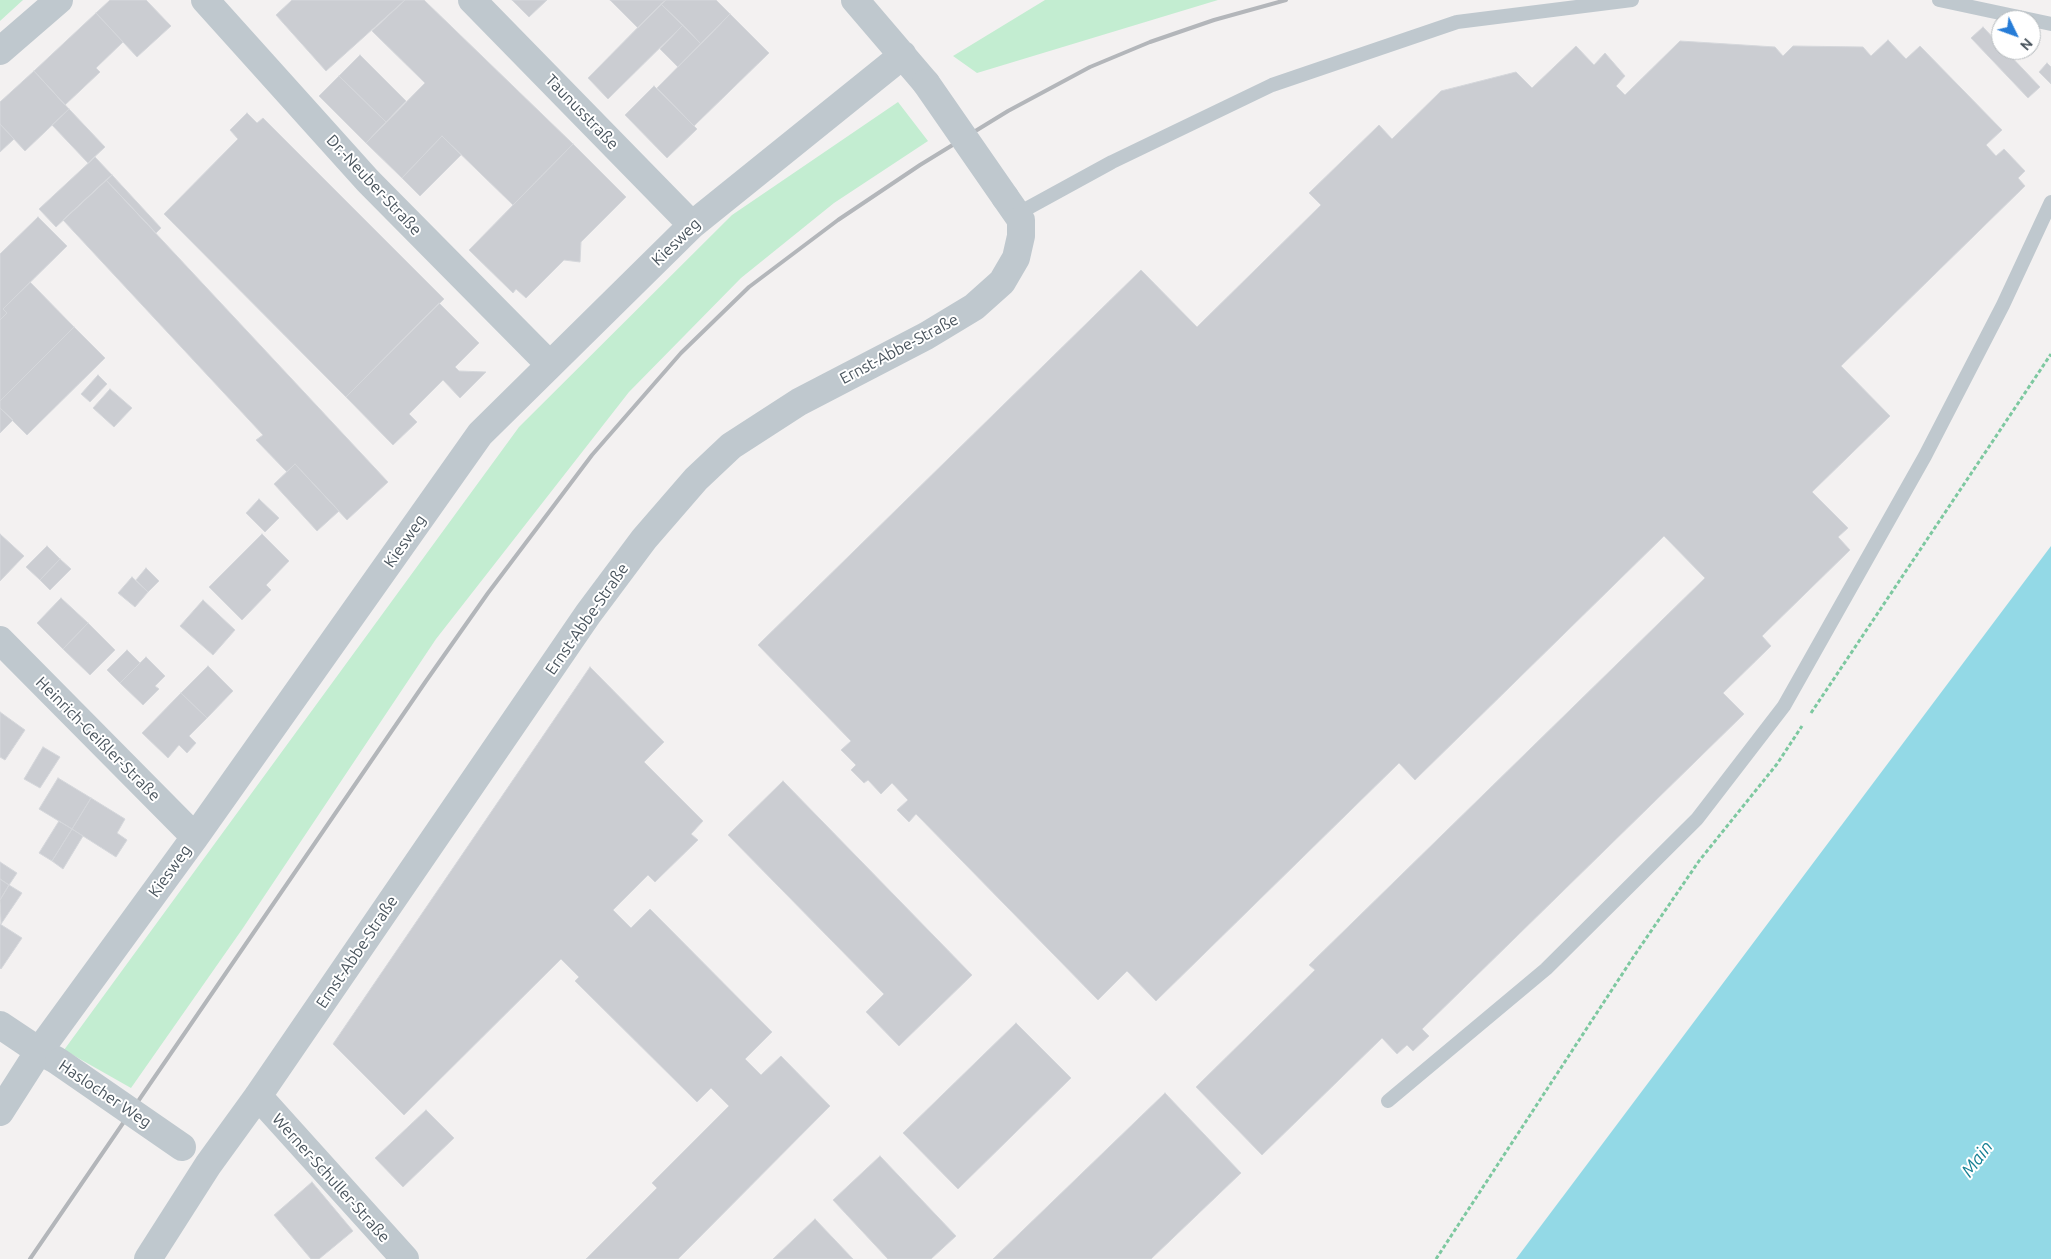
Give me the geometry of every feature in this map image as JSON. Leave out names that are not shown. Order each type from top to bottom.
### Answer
[{"type":"street","points":[[0,51],[59,0]]},
{"type":"street","name":"Dr.-Neuber-Straße","points":[[205,0],[368,181],[550,365]]},
{"type":"street","name":"Taunusstraße","points":[[472,0],[692,224]]},
{"type":"street","name":"Ernst-Abbe-Straße","points":[[148,1259],[208,1164],[258,1096],[588,614],[650,532],[696,479],[731,446],[799,402],[926,336],[974,307],[1002,282],[1016,258],[1021,236],[1021,220],[926,83],[855,0]]},
{"type":"street","name":"Kiesweg","points":[[0,1112],[49,1056],[195,837],[480,434],[692,224],[903,55]]},
{"type":"street","name":"Heinrich-Geißler-Straße","points":[[0,640],[195,837]]},
{"type":"street","name":"Haslocher Weg","points":[[0,1025],[208,1164]]},
{"type":"street","name":"Werner-Schuller-Straße","points":[[258,1096],[405,1259]]},
{"type":"lane","points":[[1011,206],[1112,162],[1272,85],[1457,22],[1632,0]]},
{"type":"lane","points":[[1939,0],[2051,24]]},
{"type":"lane","points":[[1388,1101],[1546,969],[1698,819],[1784,706],[1925,456],[2002,305],[2051,202]]},
{"type":"path","points":[[1807,717],[2051,354]]},
{"type":"path","points":[[1436,1259],[1699,861],[1777,764],[1802,725]]},
{"type":"green space","points":[[0,0],[23,0],[0,21]]},
{"type":"green space","points":[[1045,0],[1218,0],[977,73],[953,56]]},
{"type":"green space","points":[[898,102],[928,141],[834,203],[741,278],[629,392],[436,639],[243,928],[131,1088],[64,1050],[519,427],[732,215]]},
{"type":"water","name":"Main","points":[[2051,546],[2051,1259],[1516,1259]]},
{"type":"building","points":[[110,0],[146,0],[171,26],[137,57],[96,13]]},
{"type":"building","points":[[292,0],[405,0],[326,71],[276,15]]},
{"type":"building","points":[[405,0],[424,0],[573,144],[513,205],[442,136],[402,178],[366,143],[425,83],[372,31]]},
{"type":"building","points":[[512,0],[547,0],[529,17]]},
{"type":"building","points":[[610,0],[666,0],[638,28]]},
{"type":"building","points":[[666,0],[716,0],[730,14],[701,44],[661,4]]},
{"type":"building","points":[[661,4],[683,25],[608,99],[588,78]]},
{"type":"building","points":[[96,13],[123,42],[96,68],[100,72],[65,105],[34,71]]},
{"type":"building","points":[[730,14],[769,53],[694,126],[657,88]]},
{"type":"building","points":[[683,25],[701,44],[678,67],[660,49]]},
{"type":"building","points":[[1983,27],[1991,35],[1991,59],[1971,38]]},
{"type":"building","points":[[1888,40],[1906,59],[1920,46],[2002,130],[1986,145],[1996,156],[2004,149],[2025,171],[2018,178],[2025,186],[1841,366],[1890,416],[1812,492],[1848,528],[1838,537],[1850,550],[1762,636],[1771,646],[1723,693],[1744,714],[1422,1029],[1429,1036],[1413,1051],[1407,1045],[1397,1054],[1382,1038],[1262,1155],[1196,1087],[1315,970],[1309,965],[1705,578],[1664,536],[1415,780],[1399,763],[1156,1001],[1127,971],[1098,1000],[916,814],[909,822],[897,810],[908,800],[892,783],[881,794],[868,780],[864,783],[851,770],[856,765],[841,750],[851,741],[758,645],[1141,270],[1197,327],[1321,205],[1309,193],[1379,125],[1392,139],[1441,91],[1516,72],[1532,88],[1576,46],[1594,65],[1605,53],[1625,76],[1616,86],[1625,95],[1680,41],[1775,47],[1783,56],[1793,46],[1863,47],[1871,56]]},
{"type":"building","points":[[360,55],[406,101],[386,122],[339,76]]},
{"type":"building","points":[[1992,60],[2014,60],[2040,87],[2028,98]]},
{"type":"building","points":[[2047,63],[2051,67],[2051,84],[2039,72]]},
{"type":"building","points":[[34,71],[69,109],[25,151],[0,124],[0,102]]},
{"type":"building","points":[[339,76],[386,122],[366,143],[319,96]]},
{"type":"building","points":[[654,86],[697,129],[667,158],[625,115]]},
{"type":"building","points":[[69,109],[105,147],[88,163],[52,125]]},
{"type":"building","points":[[247,113],[257,123],[263,118],[444,299],[346,397],[164,214],[238,139],[230,130]]},
{"type":"building","points":[[0,124],[14,139],[0,152]]},
{"type":"building","points":[[442,136],[461,155],[420,196],[402,178]]},
{"type":"building","points":[[573,144],[626,197],[581,242],[580,262],[564,260],[526,298],[516,289],[513,293],[469,250]]},
{"type":"building","points":[[95,157],[112,175],[56,227],[39,209]]},
{"type":"building","points":[[112,175],[161,228],[156,233],[106,180]]},
{"type":"building","points":[[106,180],[388,482],[347,520],[295,464],[287,472],[256,440],[263,435],[63,220]]},
{"type":"building","points":[[38,217],[67,246],[3,309],[7,313],[0,320],[0,254]]},
{"type":"building","points":[[30,282],[74,327],[0,401],[0,320],[7,313],[3,309]]},
{"type":"building","points":[[439,303],[479,343],[455,367],[459,371],[486,372],[460,398],[443,380],[409,414],[417,422],[393,445],[346,397]]},
{"type":"building","points":[[74,327],[105,358],[27,435],[0,408],[0,401]]},
{"type":"building","points":[[98,375],[107,384],[90,402],[81,394]]},
{"type":"building","points":[[110,389],[132,408],[114,427],[93,408]]},
{"type":"building","points":[[0,408],[13,420],[0,433]]},
{"type":"building","points":[[295,464],[339,511],[317,531],[274,484]]},
{"type":"building","points":[[259,499],[279,518],[265,532],[246,513]]},
{"type":"building","points":[[0,534],[24,556],[0,581]]},
{"type":"building","points":[[262,534],[289,561],[266,585],[271,590],[242,620],[209,587]]},
{"type":"building","points":[[47,546],[60,559],[40,580],[26,567]]},
{"type":"building","points":[[60,559],[71,569],[50,590],[40,580]]},
{"type":"building","points":[[146,568],[159,581],[148,592],[136,580]]},
{"type":"building","points":[[132,577],[148,592],[135,607],[118,593]]},
{"type":"building","points":[[61,598],[88,623],[63,649],[37,623]]},
{"type":"building","points":[[203,600],[235,630],[213,655],[180,626]]},
{"type":"building","points":[[88,623],[115,650],[90,675],[63,649]]},
{"type":"building","points":[[127,650],[140,663],[120,683],[107,670]]},
{"type":"building","points":[[146,657],[165,676],[155,686],[159,689],[143,705],[120,683]]},
{"type":"building","points":[[208,666],[233,691],[207,718],[181,693]]},
{"type":"building","points":[[590,667],[664,742],[644,762],[703,821],[691,834],[698,840],[655,882],[648,875],[613,910],[631,928],[650,909],[772,1032],[745,1059],[761,1075],[781,1056],[830,1106],[678,1259],[586,1259],[657,1188],[652,1183],[729,1106],[711,1088],[697,1102],[575,981],[579,977],[561,959],[404,1115],[333,1044]]},
{"type":"building","points":[[181,693],[207,718],[189,736],[196,743],[187,753],[179,745],[168,758],[142,733]]},
{"type":"building","points":[[0,712],[25,730],[5,760],[0,757]]},
{"type":"building","points":[[43,747],[60,757],[40,788],[24,779]]},
{"type":"building","points":[[58,778],[91,798],[72,829],[39,809]]},
{"type":"building","points":[[783,781],[972,975],[899,1046],[866,1012],[884,994],[728,835]]},
{"type":"building","points":[[91,798],[125,819],[117,833],[127,840],[116,857],[72,829]]},
{"type":"building","points":[[59,821],[72,829],[52,861],[39,853]]},
{"type":"building","points":[[72,829],[83,836],[63,869],[52,861]]},
{"type":"building","points":[[0,862],[17,873],[9,885],[0,879]]},
{"type":"building","points":[[0,879],[9,885],[0,900]]},
{"type":"building","points":[[9,885],[22,893],[1,924],[0,900]]},
{"type":"building","points":[[0,924],[22,938],[1,969],[0,968]]},
{"type":"building","points":[[1016,1023],[1071,1078],[958,1189],[903,1133]]},
{"type":"building","points":[[1165,1093],[1241,1173],[1151,1259],[993,1259]]},
{"type":"building","points":[[426,1110],[454,1138],[403,1187],[375,1158]]},
{"type":"building","points":[[880,1156],[956,1236],[931,1259],[888,1259],[833,1200]]},
{"type":"building","points":[[312,1182],[353,1231],[319,1259],[311,1259],[274,1215]]},
{"type":"building","points":[[815,1219],[853,1259],[773,1259]]},
{"type":"railway","points":[[30,1259],[488,593],[592,455],[681,353],[749,287],[838,220],[920,165],[1008,111],[1090,67],[1150,42],[1214,20],[1286,0]]}]
